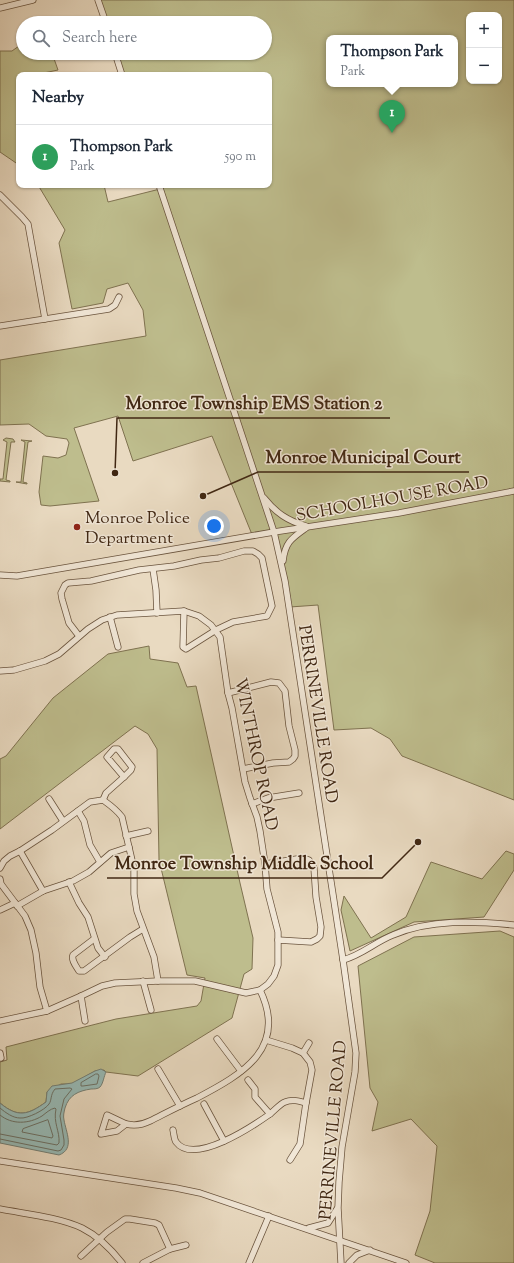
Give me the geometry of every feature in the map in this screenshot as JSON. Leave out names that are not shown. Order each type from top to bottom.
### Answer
[{"type":"street","points":[[0,8],[33,0]]},
{"type":"street","points":[[98,0],[104,16]]},
{"type":"street","points":[[117,60],[121,72]]},
{"type":"street","name":"PERRINEVILLE ROAD","points":[[160,188],[274,532],[282,568],[356,1053],[354,1078],[341,1160],[338,1208],[341,1263]]},
{"type":"street","points":[[0,195],[28,224],[45,319]]},
{"type":"street","points":[[0,326],[109,309],[115,305],[119,297]]},
{"type":"street","name":"SCHOOLHOUSE ROAD","points":[[0,575],[24,575],[308,526],[399,513],[514,491]]},
{"type":"street","points":[[262,495],[282,516],[294,522],[308,526]]},
{"type":"street","points":[[282,568],[287,544],[292,537],[308,526]]},
{"type":"street","points":[[79,636],[69,623],[62,599],[61,592],[68,583],[90,581],[139,570],[174,566],[219,558],[244,551],[253,551],[258,554],[263,561],[272,601],[272,606],[269,613],[264,617],[233,622],[216,630],[186,650],[184,648],[184,611]]},
{"type":"street","points":[[153,569],[157,613]]},
{"type":"street","points":[[0,671],[14,670],[45,662],[59,654],[79,636],[102,620],[117,615],[184,611],[199,616],[216,630]]},
{"type":"street","points":[[110,617],[118,647]]},
{"type":"street","name":"WINTHROP ROAD","points":[[216,630],[220,637],[228,693],[243,768],[252,804],[258,817],[267,889],[278,932],[278,965],[274,976],[268,984],[260,990]]},
{"type":"street","points":[[228,693],[272,682],[279,683],[285,691],[289,726],[295,756],[289,762],[243,768]]},
{"type":"street","points":[[103,800],[106,794],[124,777],[131,770],[132,766],[118,749],[114,749],[107,757],[124,777]]},
{"type":"street","points":[[252,804],[268,798],[299,793]]},
{"type":"street","points":[[49,799],[63,821]]},
{"type":"street","points":[[0,868],[4,861],[10,856],[20,851],[90,802],[103,800],[117,810],[122,817],[134,869],[134,894],[137,911],[142,930],[154,957],[158,981]]},
{"type":"street","points":[[78,811],[84,821],[90,845],[100,862]]},
{"type":"street","points":[[126,836],[148,831]]},
{"type":"street","points":[[0,910],[43,891],[69,882],[89,872],[111,853],[129,847]]},
{"type":"street","points":[[20,851],[43,891]]},
{"type":"street","points":[[265,864],[303,858],[309,860],[314,868],[316,897],[321,927],[320,936],[311,942],[278,940]]},
{"type":"street","points":[[0,879],[1,884],[25,916],[31,930],[36,953],[40,987],[47,1010]]},
{"type":"street","points":[[69,882],[78,902],[88,917],[98,948],[105,956]]},
{"type":"street","points":[[343,960],[351,958],[391,936],[411,928],[440,924],[486,922],[514,925]]},
{"type":"street","points":[[94,939],[73,955],[72,958],[79,971],[84,971],[130,937],[142,930]]},
{"type":"street","points":[[0,1022],[47,1010],[102,986],[158,981],[195,981],[246,993],[260,990],[265,1001],[268,1014],[268,1027],[266,1040],[259,1054],[252,1062],[224,1084],[143,1125],[133,1126],[107,1115],[101,1134],[117,1131],[126,1124]]},
{"type":"street","points":[[143,982],[152,1010]]},
{"type":"street","points":[[81,996],[85,1022]]},
{"type":"street","points":[[217,1039],[241,1071]]},
{"type":"street","points":[[266,1040],[303,1053],[310,1062],[312,1070],[300,1144],[290,1160]]},
{"type":"street","points":[[303,1053],[309,1043]]},
{"type":"street","points":[[158,1069],[180,1106]]},
{"type":"street","points":[[248,1080],[255,1089],[255,1097],[270,1114]]},
{"type":"street","points":[[173,1130],[175,1141],[181,1147],[190,1150],[210,1148],[247,1129],[270,1114],[284,1102],[294,1100],[306,1103]]},
{"type":"street","points":[[204,1104],[224,1141]]},
{"type":"street","points":[[0,1157],[14,1163]]},
{"type":"street","points":[[0,1161],[200,1193],[406,1263]]},
{"type":"street","points":[[0,1164],[14,1163]]},
{"type":"street","points":[[307,1229],[328,1223],[338,1208]]},
{"type":"street","points":[[0,1209],[67,1223],[82,1228],[113,1252],[122,1263]]},
{"type":"street","points":[[249,1263],[269,1216]]},
{"type":"street","points":[[81,1256],[120,1222],[130,1219],[159,1225],[170,1249]]},
{"type":"street","points":[[143,1263],[170,1249],[186,1245]]},
{"type":"street","points":[[349,1263],[357,1255],[370,1250]]},
{"type":"shaded area","points":[[97,0],[514,0],[514,800],[402,756],[390,739],[371,728],[334,730],[318,605],[290,607],[275,534],[253,537],[212,436],[133,461],[118,416],[74,428],[99,501],[50,506],[41,505],[39,492],[43,456],[58,458],[66,455],[69,443],[67,439],[46,436],[29,424],[0,425],[0,360],[146,336],[143,310],[128,283],[107,289],[103,303],[72,309],[59,243],[65,230],[40,188],[105,188],[108,202],[160,188],[272,188],[272,72],[121,72],[117,60],[272,60],[272,16],[103,16]]},
{"type":"shaded area","points":[[16,48],[16,60],[54,60],[58,70],[48,72],[16,72],[16,163],[0,152],[0,51],[12,51]]},
{"type":"shaded area","points":[[6,438],[13,439],[15,442],[11,442],[6,480],[10,482],[0,481],[0,479],[3,479],[7,442],[3,440]]},
{"type":"shaded area","points":[[21,440],[32,441],[28,442],[23,482],[27,484],[16,482],[21,482],[25,442]]},
{"type":"shaded area","points":[[149,646],[150,659],[178,663],[187,687],[196,686],[253,938],[252,969],[244,974],[232,1018],[138,1076],[106,1072],[104,1070],[95,1071],[72,1084],[61,1084],[47,1092],[46,1102],[34,1110],[18,1113],[6,1108],[0,1103],[0,1062],[7,1060],[6,1047],[116,1019],[197,1006],[201,1001],[205,978],[187,975],[159,860],[157,749],[148,734],[135,726],[0,829],[0,759],[6,756],[53,698],[108,654]]},
{"type":"shaded area","points":[[506,851],[514,854],[514,870],[484,917],[414,922],[350,951],[341,910],[344,896],[371,938],[406,917],[431,862],[482,879]]},
{"type":"shaded area","points":[[500,931],[514,937],[514,1263],[435,1263],[415,1255],[430,1211],[437,1146],[411,1119],[372,1131],[378,1102],[370,1088],[358,966],[414,937]]},
{"type":"water","points":[[101,1069],[106,1072],[100,1087],[97,1089],[78,1092],[69,1100],[67,1104],[64,1117],[68,1135],[68,1144],[67,1149],[64,1152],[59,1155],[0,1143],[0,1103],[6,1108],[18,1113],[34,1110],[46,1102],[47,1092],[52,1086],[72,1083]]},
{"type":"place","name":"Thompson Park","points":[[392,133]]},
{"type":"place","name":"Monroe Township EMS Station 2","points":[[115,473]]},
{"type":"place","name":"Monroe Municipal Court","points":[[203,496]]},
{"type":"place","name":"Monroe Police Department","points":[[77,527]]},
{"type":"place","name":"Monroe Township Middle School","points":[[418,842]]}]
